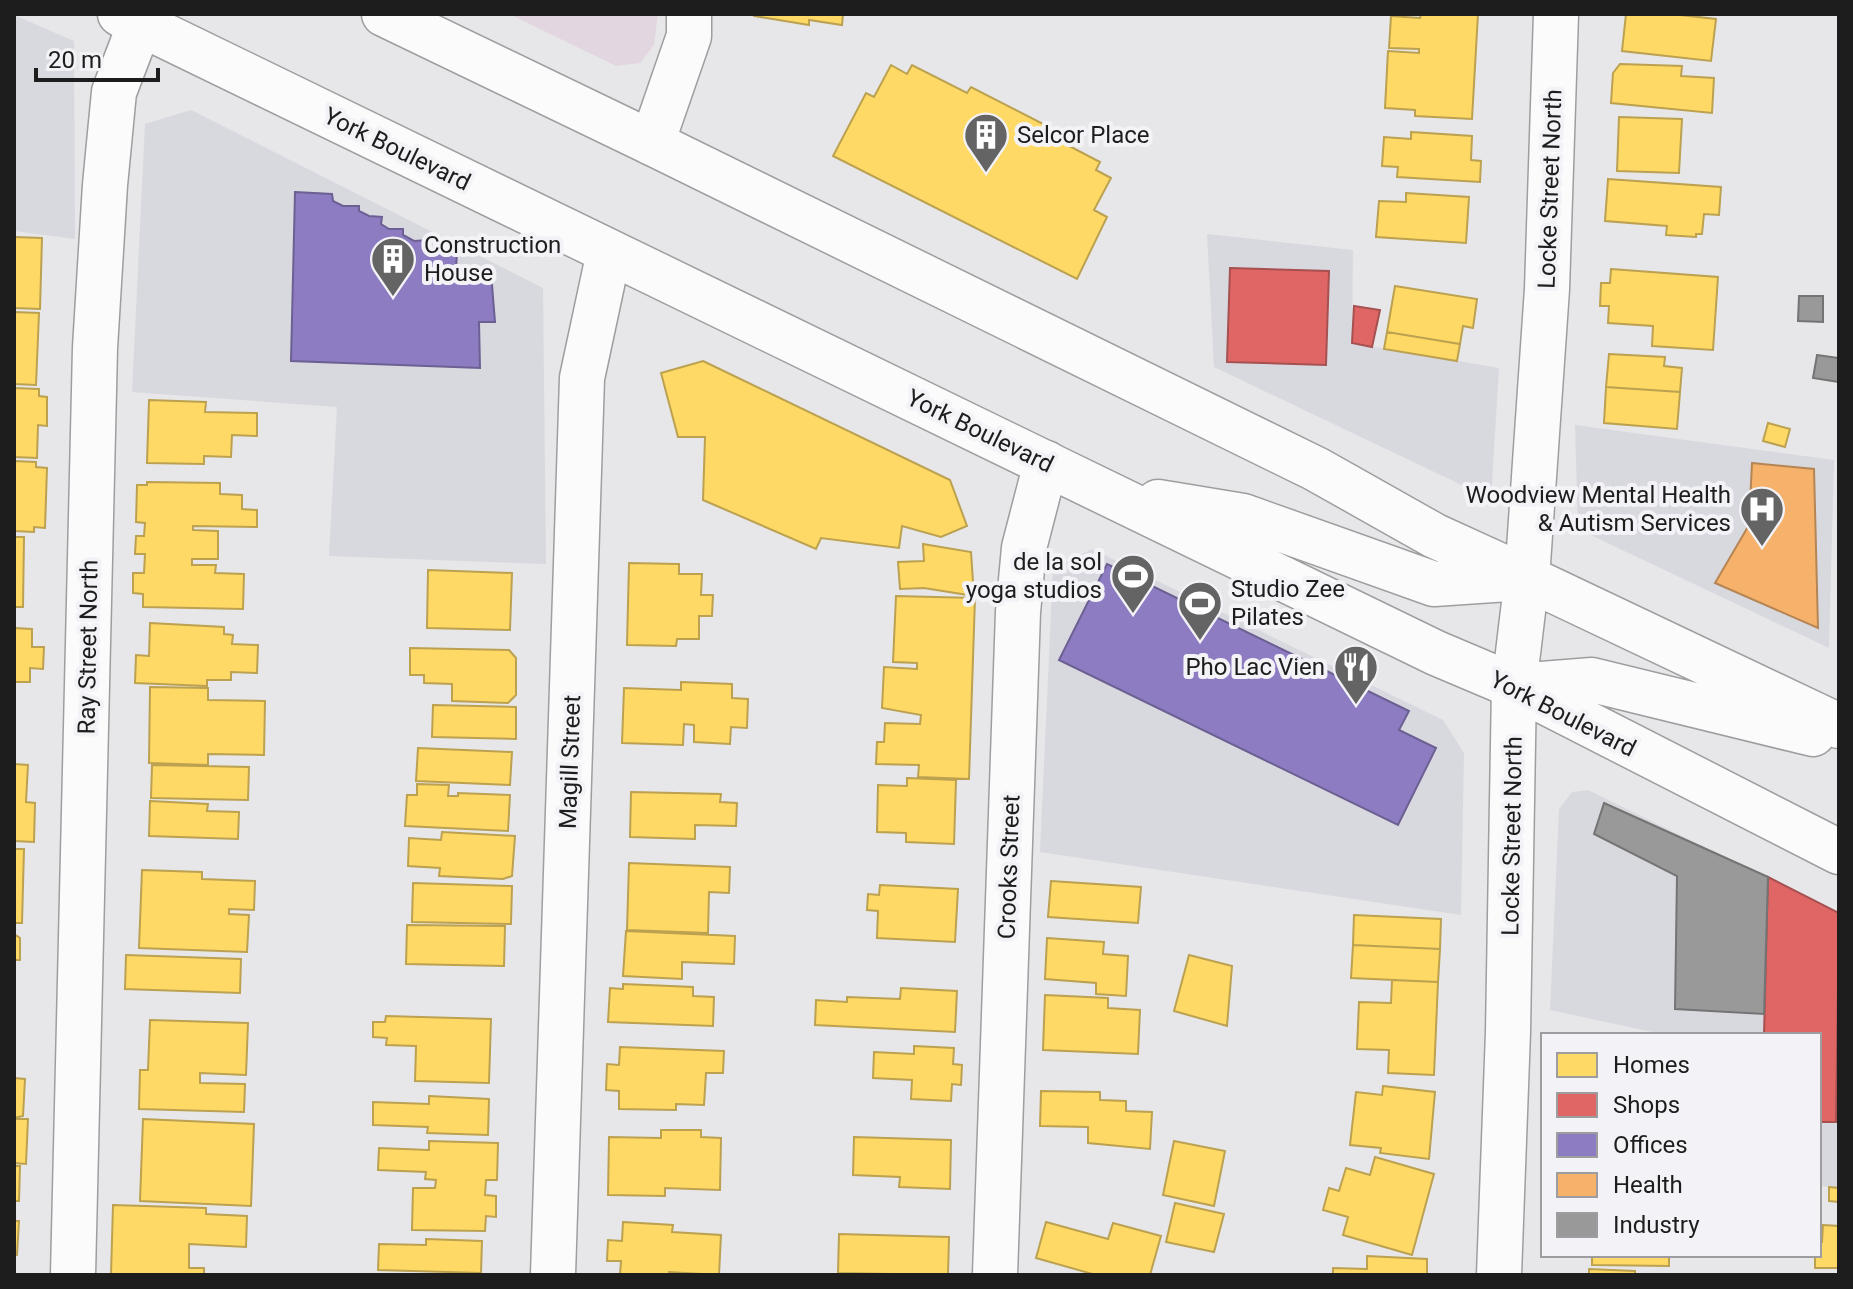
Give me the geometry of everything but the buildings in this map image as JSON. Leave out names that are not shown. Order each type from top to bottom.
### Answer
[{"type":"street","points":[[384,14],[1316,469],[1435,536],[1839,726]]},
{"type":"street","points":[[652,143],[689,36],[689,14]]},
{"type":"street","name":"Locke Street North","points":[[1499,1275],[1508,1017],[1514,686],[1527,578],[1547,289],[1556,14]]},
{"type":"street","name":"York Boulevard","points":[[130,19],[1436,653],[1514,686],[1839,852]]},
{"type":"street","name":"Ray Street North","points":[[73,1275],[95,348],[114,92],[130,19]]},
{"type":"street","name":"Magill Street","points":[[553,1275],[582,378],[609,252]]},
{"type":"street","name":"Crooks Street","points":[[995,1275],[1018,612],[1024,548],[1046,463]]},
{"type":"street","points":[[1112,495],[1243,516],[1434,584],[1527,578]]},
{"type":"street","points":[[1514,686],[1592,680],[1839,740]]},
{"type":"shaded area","points":[[509,14],[658,14],[654,45],[640,63],[616,66]]},
{"type":"shaded area","points":[[14,15],[74,41],[75,239],[14,231]]},
{"type":"shaded area","points":[[191,110],[543,288],[546,564],[329,556],[337,407],[132,392],[145,124]]},
{"type":"shaded area","points":[[1207,234],[1353,250],[1352,343],[1499,368],[1491,499],[1214,367]]},
{"type":"shaded area","points":[[1575,425],[1834,460],[1829,648],[1578,529]]},
{"type":"shaded area","points":[[1092,549],[1443,720],[1464,753],[1461,915],[1040,852],[1053,569]]},
{"type":"shaded area","points":[[1588,790],[1839,913],[1839,1187],[1821,1186],[1821,1033],[1657,1033],[1550,1010],[1559,809],[1572,792]]},
{"type":"place","name":"Selcor Place","points":[[986,174]]},
{"type":"place","name":"Construction House","points":[[393,298]]},
{"type":"place","name":"Woodview Mental Health & Autism Services","points":[[1762,548]]},
{"type":"place","name":"de la sol yoga studios","points":[[1133,615]]},
{"type":"place","name":"Studio Zee Pilates","points":[[1200,642]]},
{"type":"place","name":"Pho Lac Vien","points":[[1356,706]]}]
